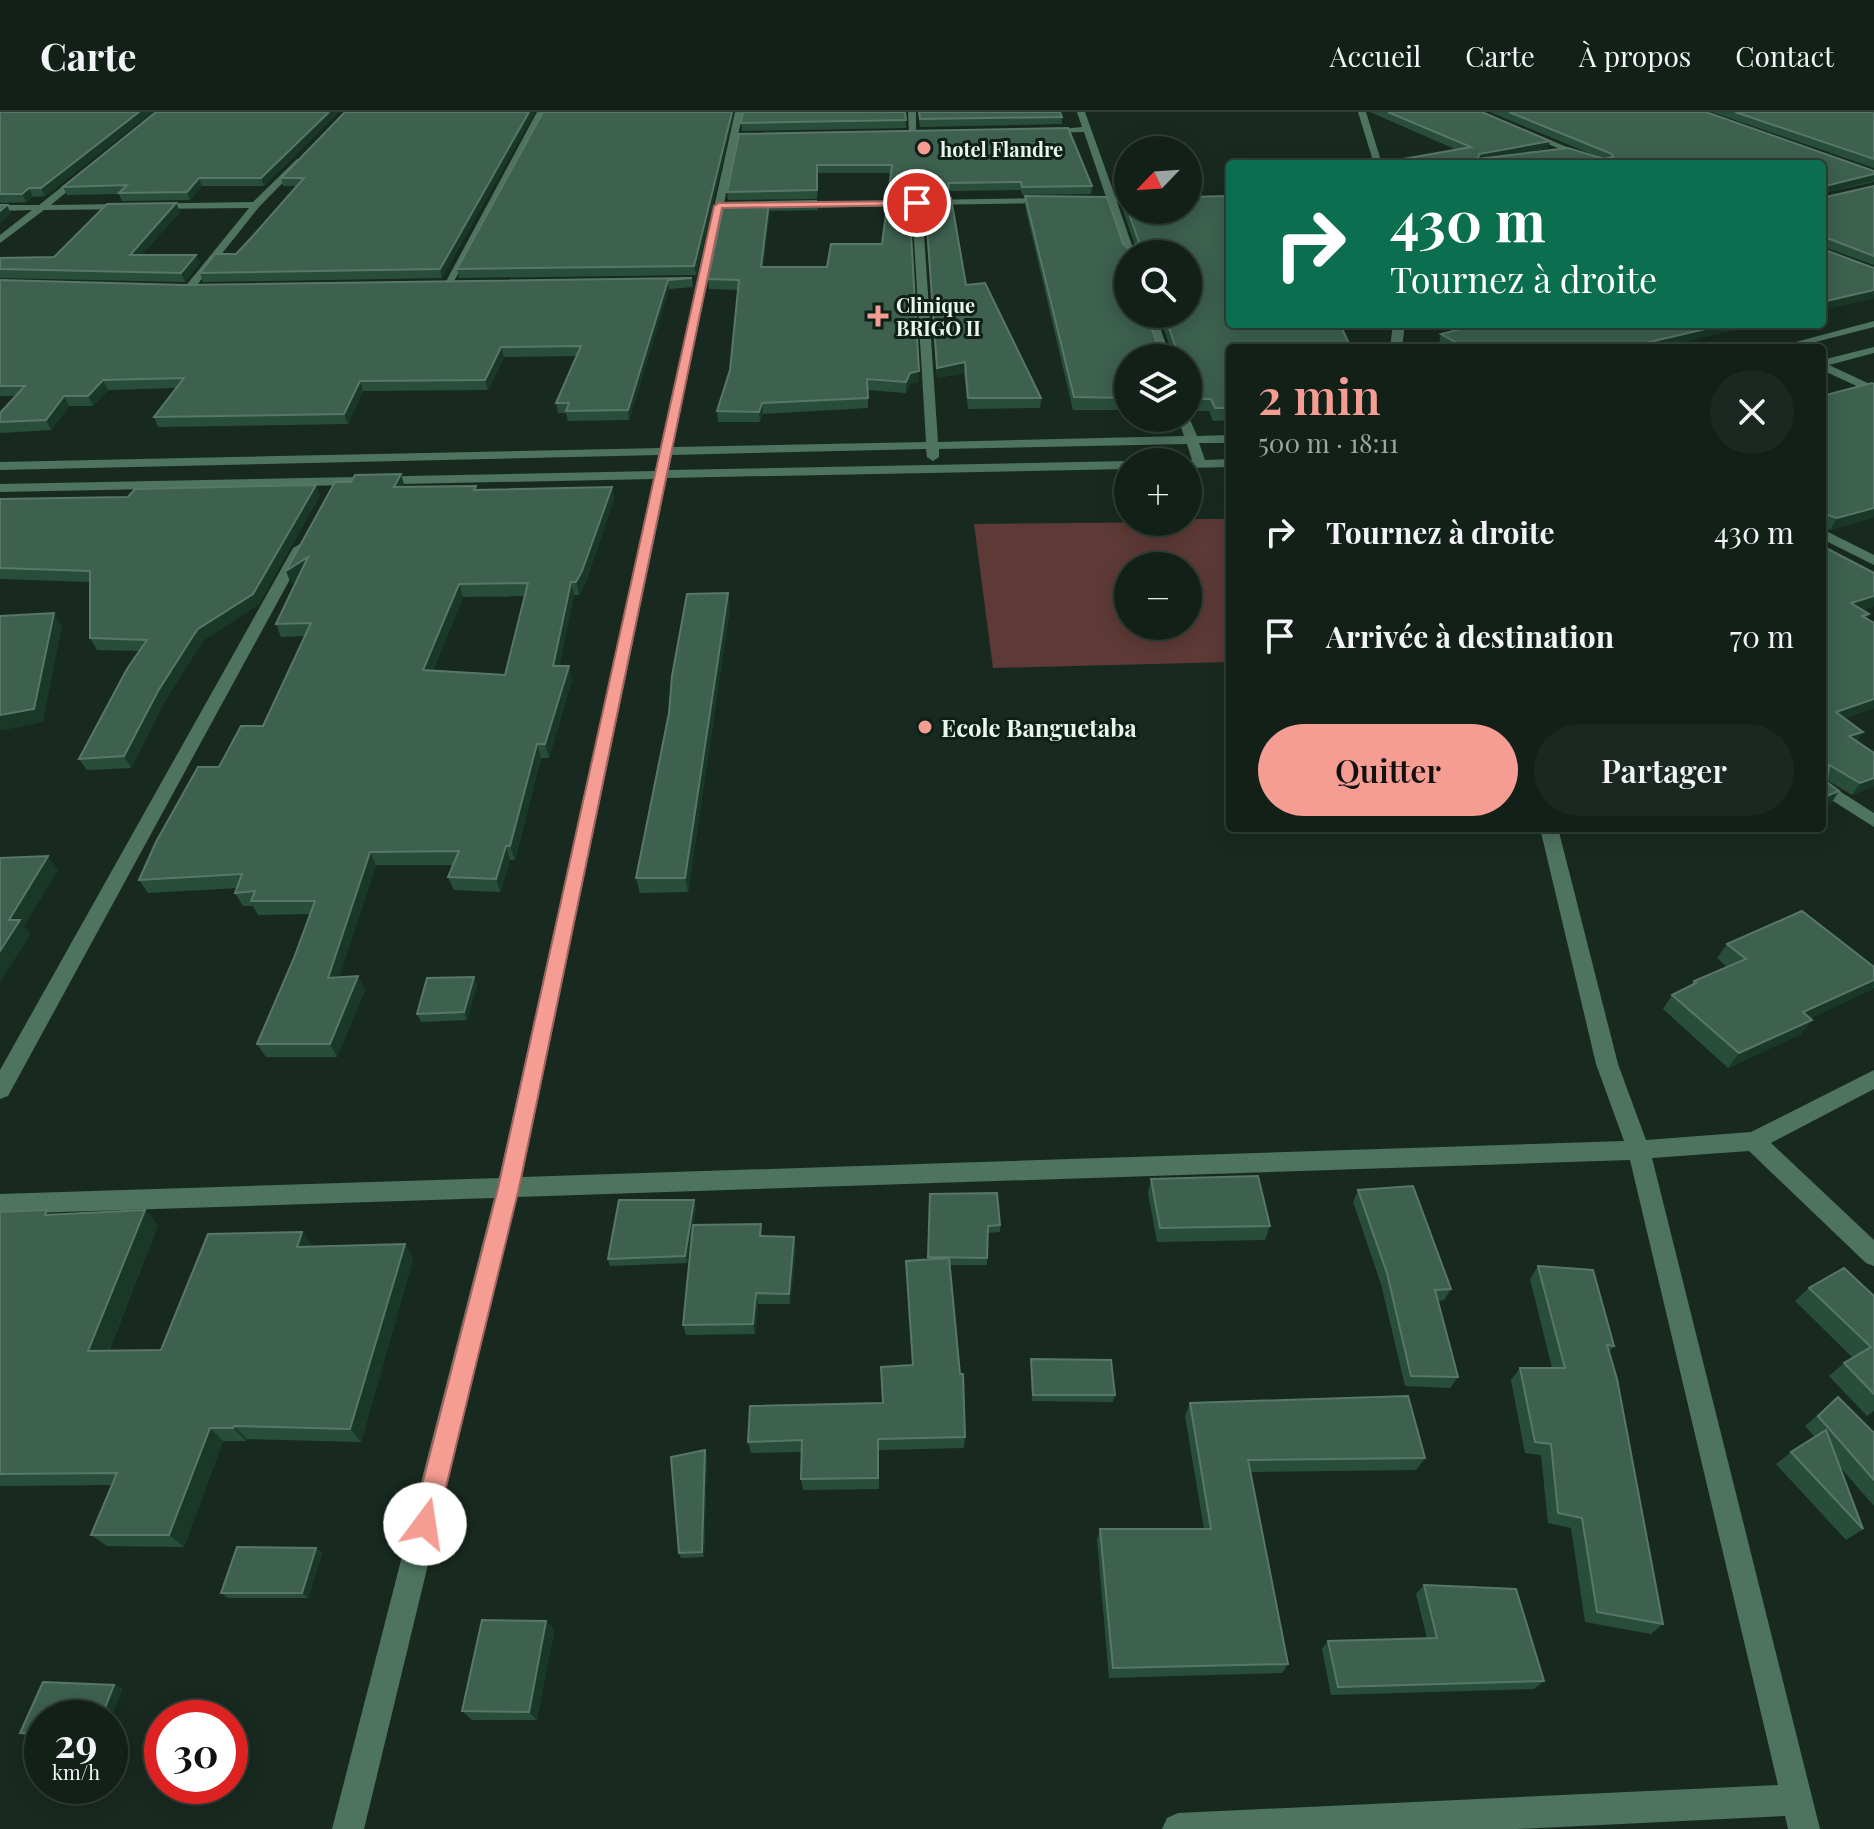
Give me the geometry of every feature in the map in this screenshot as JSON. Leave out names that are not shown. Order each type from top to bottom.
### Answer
[{"type":"street","points":[[447,285],[541,112]]},
{"type":"street","points":[[348,1829],[508,1188],[666,451],[695,282],[726,206],[741,136],[739,112]]},
{"type":"street","points":[[912,112],[913,134]]},
{"type":"street","points":[[1081,112],[1125,240]]},
{"type":"street","points":[[1362,112],[1377,160]]},
{"type":"street","points":[[1475,112],[1594,160]]},
{"type":"street","points":[[1040,131],[1087,129]]},
{"type":"street","points":[[898,134],[929,134]]},
{"type":"street","points":[[1539,154],[1567,149]]},
{"type":"street","points":[[189,288],[256,205],[307,154]]},
{"type":"street","points":[[0,240],[90,169]]},
{"type":"street","points":[[780,205],[1112,199]]},
{"type":"street","points":[[917,203],[934,469]]},
{"type":"street","points":[[0,208],[256,205]]},
{"type":"street","points":[[432,285],[463,285]]},
{"type":"street","points":[[173,287],[204,287]]},
{"type":"street","points":[[1795,344],[1874,324]]},
{"type":"street","points":[[1826,364],[1874,350]]},
{"type":"street","points":[[1826,367],[1874,390]]},
{"type":"street","points":[[1189,432],[1193,448]]},
{"type":"street","points":[[0,466],[1226,439]]},
{"type":"street","points":[[333,488],[352,458]]},
{"type":"street","points":[[1202,464],[1226,463]]},
{"type":"street","points":[[3,491],[28,465]]},
{"type":"street","points":[[3,491],[333,488],[661,474],[1114,465]]},
{"type":"street","points":[[1826,535],[1874,561]]},
{"type":"street","points":[[0,1090],[306,537]]},
{"type":"street","points":[[1826,789],[1874,821]]},
{"type":"street","points":[[1178,1829],[1801,1815],[1639,1150],[1607,1064],[1550,832]]},
{"type":"street","points":[[0,1204],[1639,1150],[1754,1141],[1874,1079]]},
{"type":"street","points":[[1754,1141],[1874,1255]]},
{"type":"shaded area","points":[[1202,519],[1226,519],[1226,662],[993,668],[974,524],[1114,523],[1114,536],[1202,536]]},
{"type":"building","points":[[0,112],[139,112],[41,188],[29,188],[22,194],[0,194]]},
{"type":"building","points":[[156,112],[329,112],[261,178],[199,178],[187,192],[119,193],[127,185],[63,187]]},
{"type":"building","points":[[345,112],[529,112],[440,269],[200,273],[215,254],[236,254],[252,237],[304,178],[281,178]]},
{"type":"building","points":[[543,112],[732,112],[694,266],[457,269]]},
{"type":"building","points":[[743,112],[905,112],[906,120],[741,123]]},
{"type":"building","points":[[919,112],[1060,112],[1062,117],[920,119]]},
{"type":"building","points":[[1388,112],[1482,112],[1550,141],[1479,154],[1478,159],[1568,148],[1604,159],[1613,157],[1612,154],[1509,112],[1706,112],[1874,171],[1874,174],[1826,186],[1826,160],[1398,160],[1471,147]]},
{"type":"building","points":[[1735,112],[1874,112],[1874,159]]},
{"type":"building","points":[[1068,128],[1092,186],[1022,187],[1021,182],[948,183],[949,188],[889,189],[892,165],[817,165],[817,190],[727,192],[739,134]]},
{"type":"building","points":[[1874,186],[1874,256],[1827,238],[1826,197]]},
{"type":"building","points":[[1025,196],[1107,197],[1122,240],[1114,240],[1114,328],[1152,328],[1157,344],[1114,344],[1114,398],[1074,397]]},
{"type":"building","points":[[1226,196],[1226,328],[1342,328],[1349,344],[1226,344],[1226,408],[1215,408],[1211,399],[1202,399],[1202,344],[1175,344],[1169,328],[1202,328],[1202,240],[1138,240],[1133,224],[1202,224],[1202,197]]},
{"type":"building","points":[[951,198],[966,285],[985,283],[1041,398],[968,398],[965,362],[937,368],[925,199]]},
{"type":"building","points":[[888,199],[909,199],[919,371],[910,373],[906,382],[867,379],[868,398],[762,403],[759,412],[717,411],[730,370],[739,280],[708,279],[724,203],[769,202],[761,267],[827,267],[831,244],[882,244]]},
{"type":"building","points":[[176,203],[130,255],[196,255],[181,273],[0,269],[0,258],[54,257],[107,204]]},
{"type":"building","points":[[1826,250],[1874,268],[1874,290],[1826,301]]},
{"type":"building","points":[[692,278],[668,280],[628,410],[566,411],[569,403],[556,403],[581,346],[501,347],[485,380],[360,381],[344,414],[154,417],[184,378],[103,380],[88,396],[64,396],[46,420],[0,422],[0,413],[25,386],[0,386],[0,280],[185,285]]},
{"type":"building","points":[[1465,328],[1710,328],[1641,344],[1459,344],[1441,334]]},
{"type":"building","points":[[1874,384],[1874,508],[1837,518],[1828,515],[1826,520],[1826,395]]},
{"type":"building","points":[[401,474],[394,487],[476,486],[474,490],[612,487],[582,571],[576,582],[571,582],[553,666],[569,666],[545,744],[537,744],[510,846],[506,846],[496,879],[448,877],[459,851],[370,852],[328,978],[358,976],[330,1044],[257,1044],[315,901],[251,901],[255,891],[235,893],[242,874],[139,880],[156,842],[198,767],[219,767],[241,726],[263,726],[311,623],[276,624],[308,557],[286,571],[335,482],[351,482],[355,475]],"holes":[[[528,583],[505,675],[423,670],[459,584]]]},
{"type":"building","points":[[316,485],[253,594],[198,629],[193,636],[158,691],[124,756],[79,759],[127,669],[147,640],[90,638],[90,571],[0,568],[0,499],[128,497],[135,489]]},
{"type":"building","points":[[1826,548],[1874,573],[1874,596],[1851,603],[1869,614],[1862,616],[1874,623],[1874,699],[1836,712],[1863,732],[1849,736],[1874,753],[1874,778],[1860,783],[1829,765],[1827,782],[1839,791],[1826,796]]},
{"type":"building","points":[[728,593],[685,878],[636,878],[669,713],[672,676],[687,594]]},
{"type":"building","points":[[54,613],[34,709],[0,715],[0,616]]},
{"type":"building","points":[[48,856],[9,920],[20,920],[0,951],[0,858]]},
{"type":"building","points":[[1802,911],[1874,967],[1874,980],[1803,1012],[1812,1020],[1739,1053],[1672,995],[1696,983],[1694,981],[1746,959],[1727,944]]},
{"type":"building","points":[[474,977],[464,1012],[417,1014],[427,978]]},
{"type":"building","points":[[1258,1176],[1270,1226],[1160,1228],[1151,1179]]},
{"type":"building","points":[[1413,1186],[1451,1289],[1435,1290],[1458,1377],[1411,1376],[1387,1273],[1358,1190]]},
{"type":"building","points":[[997,1193],[1000,1225],[988,1226],[987,1258],[928,1257],[930,1194]]},
{"type":"building","points":[[619,1200],[694,1200],[685,1256],[608,1259]]},
{"type":"building","points":[[47,1210],[45,1215],[145,1210],[88,1351],[161,1350],[208,1234],[302,1232],[297,1247],[405,1244],[350,1429],[210,1428],[169,1535],[91,1535],[117,1473],[0,1474],[0,1212]]},
{"type":"building","points":[[761,1224],[760,1236],[794,1237],[789,1294],[756,1293],[753,1324],[683,1325],[693,1225]]},
{"type":"building","points":[[949,1258],[960,1374],[963,1374],[965,1437],[878,1439],[878,1478],[801,1479],[802,1440],[748,1442],[750,1406],[883,1403],[881,1367],[913,1365],[906,1261]]},
{"type":"building","points":[[1538,1266],[1593,1270],[1614,1346],[1607,1345],[1617,1379],[1663,1624],[1597,1612],[1582,1518],[1558,1513],[1551,1444],[1535,1442],[1520,1368],[1565,1368]]},
{"type":"building","points":[[1844,1268],[1874,1296],[1874,1394],[1844,1363],[1871,1347],[1809,1288]]},
{"type":"building","points":[[1031,1359],[1111,1360],[1115,1395],[1033,1395]]},
{"type":"building","points":[[1408,1396],[1425,1458],[1248,1460],[1288,1664],[1113,1668],[1100,1529],[1211,1529],[1190,1403]]},
{"type":"building","points":[[1838,1397],[1874,1433],[1874,1480],[1818,1416]]},
{"type":"building","points":[[1826,1430],[1863,1529],[1791,1452]]},
{"type":"building","points":[[705,1450],[702,1552],[679,1553],[671,1457]]},
{"type":"building","points":[[237,1547],[316,1548],[302,1593],[221,1593]]},
{"type":"building","points":[[1424,1585],[1516,1589],[1544,1681],[1338,1687],[1328,1641],[1437,1638]]},
{"type":"building","points":[[482,1620],[546,1621],[529,1712],[462,1711]]},
{"type":"building","points":[[43,1682],[114,1685],[108,1700],[35,1700]]},
{"type":"place","name":"hotel Flandre","points":[[924,148]]},
{"type":"place","name":"Clinique BRIGO II","points":[[878,316]]},
{"type":"place","name":"Ecole Banguetaba","points":[[925,727]]},
{"type":"route","points":[[425,1524],[508,1188],[719,206],[917,203]]}]
